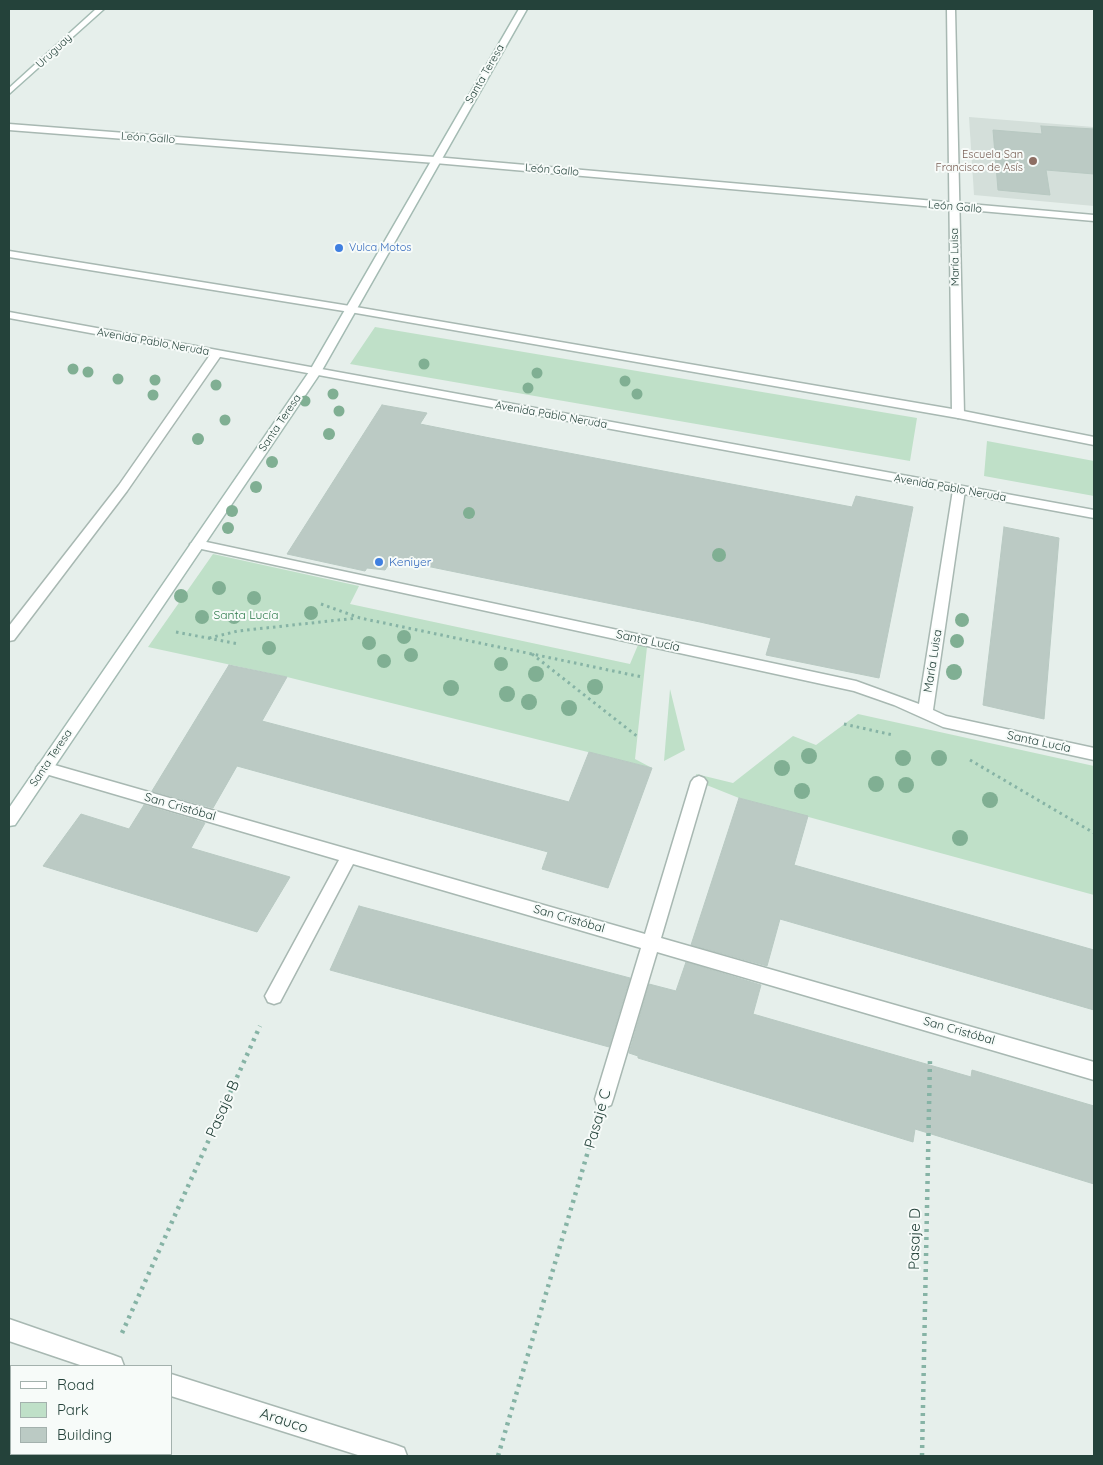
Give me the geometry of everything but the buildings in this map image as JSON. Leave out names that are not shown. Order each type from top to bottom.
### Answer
[{"type":"street","name":"Uruguay","points":[[9,92],[100,9]]},
{"type":"street","name":"Santa Teresa","points":[[9,820],[315,372],[523,9]]},
{"type":"street","name":"María Luisa","points":[[951,9],[958,414]]},
{"type":"street","name":"León Gallo","points":[[9,127],[435,160],[1094,218]]},
{"type":"street","points":[[9,254],[350,309],[958,414],[1094,440]]},
{"type":"street","name":"Avenida Pablo Neruda","points":[[9,315],[1094,514]]},
{"type":"street","points":[[9,636],[124,488],[216,354]]},
{"type":"street","name":"María Luisa","points":[[925,713],[959,490]]},
{"type":"street","name":"Santa Lucía","points":[[197,544],[856,686],[899,701],[943,721],[1094,754]]},
{"type":"street","name":"San Cristóbal","points":[[44,768],[1094,1071]]},
{"type":"street","name":"Pasaje C","points":[[604,1099],[649,942],[699,782]]},
{"type":"street","points":[[274,996],[349,856]]},
{"type":"street","points":[[9,1330],[107,1365]]},
{"type":"street","name":"Arauco","points":[[172,1385],[396,1456]]},
{"type":"path","points":[[209,638],[298,623],[360,618]]},
{"type":"path","points":[[142,625],[239,644]]},
{"type":"path","points":[[530,653],[638,737]]},
{"type":"path","points":[[1016,787],[1094,833]]},
{"type":"path","name":"Pasaje B","points":[[110,1365],[274,996]]},
{"type":"path","name":"Pasaje D","points":[[922,1456],[931,1023]]},
{"type":"path","name":"Pasaje C","points":[[498,1456],[604,1099]]},
{"type":"shaded area","name":"Escuela San Francisco de Asís","points":[[969,117],[1094,127],[1094,206],[974,195]]},
{"type":"green space","points":[[375,327],[917,418],[910,461],[350,364]]},
{"type":"green space","points":[[987,441],[1094,461],[1094,496],[984,476]]},
{"type":"green space","name":"Santa Lucía","points":[[213,554],[359,586],[350,604],[630,664],[638,645],[647,647],[635,759],[652,768],[287,677],[148,647]]},
{"type":"green space","points":[[670,689],[685,750],[664,761]]},
{"type":"green space","points":[[858,714],[1094,766],[1094,895],[739,798],[699,782],[696,774],[733,783],[793,736],[816,745]]},
{"type":"place","name":"Escuela San Francisco de Asís","points":[[1033,161]]},
{"type":"place","name":"Vulca Motos","points":[[339,248]]},
{"type":"place","name":"Keniyer","points":[[379,562]]}]
